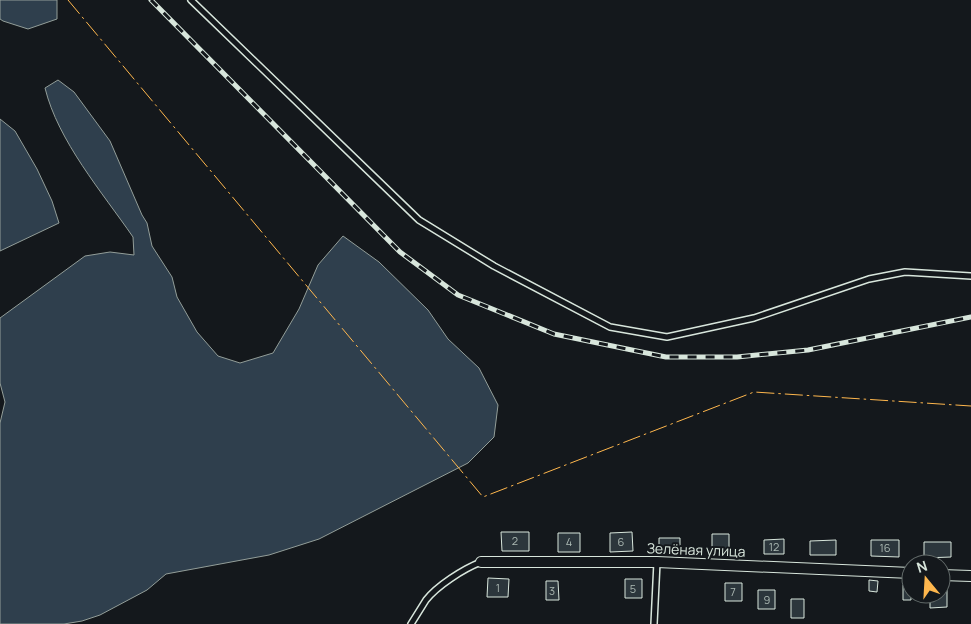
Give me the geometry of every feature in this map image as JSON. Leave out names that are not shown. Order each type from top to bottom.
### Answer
[{"type":"street","name":"Зелёная улица","points":[[480,562],[657,562],[901,573]]},
{"type":"street","points":[[951,575],[971,576]]},
{"type":"lane","points":[[191,0],[419,220],[494,266],[610,327],[667,337],[754,318],[869,279],[905,272],[971,276]]},
{"type":"lane","points":[[411,624],[426,600],[436,590],[480,562]]},
{"type":"lane","points":[[654,624],[657,562]]},
{"type":"water","points":[[0,0],[57,0],[57,19],[28,29],[3,21],[0,19]]},
{"type":"water","points":[[58,80],[74,92],[110,141],[147,223],[152,246],[172,277],[177,297],[197,332],[218,356],[240,363],[273,353],[299,309],[318,265],[343,236],[379,262],[428,310],[448,339],[479,368],[498,405],[494,437],[468,463],[319,539],[269,555],[166,574],[147,590],[100,615],[82,621],[64,624],[0,624],[0,423],[5,402],[0,383],[0,318],[85,256],[110,252],[134,255],[133,237],[82,166],[70,147],[51,108],[45,88]]},
{"type":"water","points":[[0,119],[15,131],[37,169],[52,201],[59,223],[0,251]]},
{"type":"building","points":[[501,532],[529,532],[529,551],[502,551]]},
{"type":"building","points":[[632,532],[633,551],[610,552],[610,533]]},
{"type":"building","points":[[558,533],[580,533],[580,552],[558,552]]},
{"type":"building","points":[[712,534],[729,534],[729,552],[712,552]]},
{"type":"building","points":[[659,538],[680,538],[680,552],[659,552]]},
{"type":"building","points":[[784,539],[784,554],[764,554],[764,540]]},
{"type":"building","points":[[836,540],[836,555],[810,555],[810,541]]},
{"type":"building","points":[[871,540],[899,540],[899,557],[871,556]]},
{"type":"building","points":[[924,542],[951,542],[951,554],[924,554]]},
{"type":"building","points":[[488,578],[509,579],[508,597],[487,597]]},
{"type":"building","points":[[625,579],[642,579],[642,598],[625,598]]},
{"type":"building","points":[[869,580],[878,581],[877,592],[869,591]]},
{"type":"building","points":[[546,581],[558,581],[559,600],[546,600]]},
{"type":"building","points":[[725,583],[742,583],[742,601],[725,601]]},
{"type":"building","points":[[758,590],[775,590],[775,609],[758,609]]},
{"type":"building","points":[[791,599],[804,599],[804,618],[791,618]]},
{"type":"building","points":[[930,604],[947,604],[947,607],[930,608]]},
{"type":"railway","points":[[151,0],[400,252],[458,295],[554,334],[666,357],[737,357],[808,350],[971,317]]},
{"type":"power","points":[[68,0],[483,497],[754,392],[971,406]]}]
